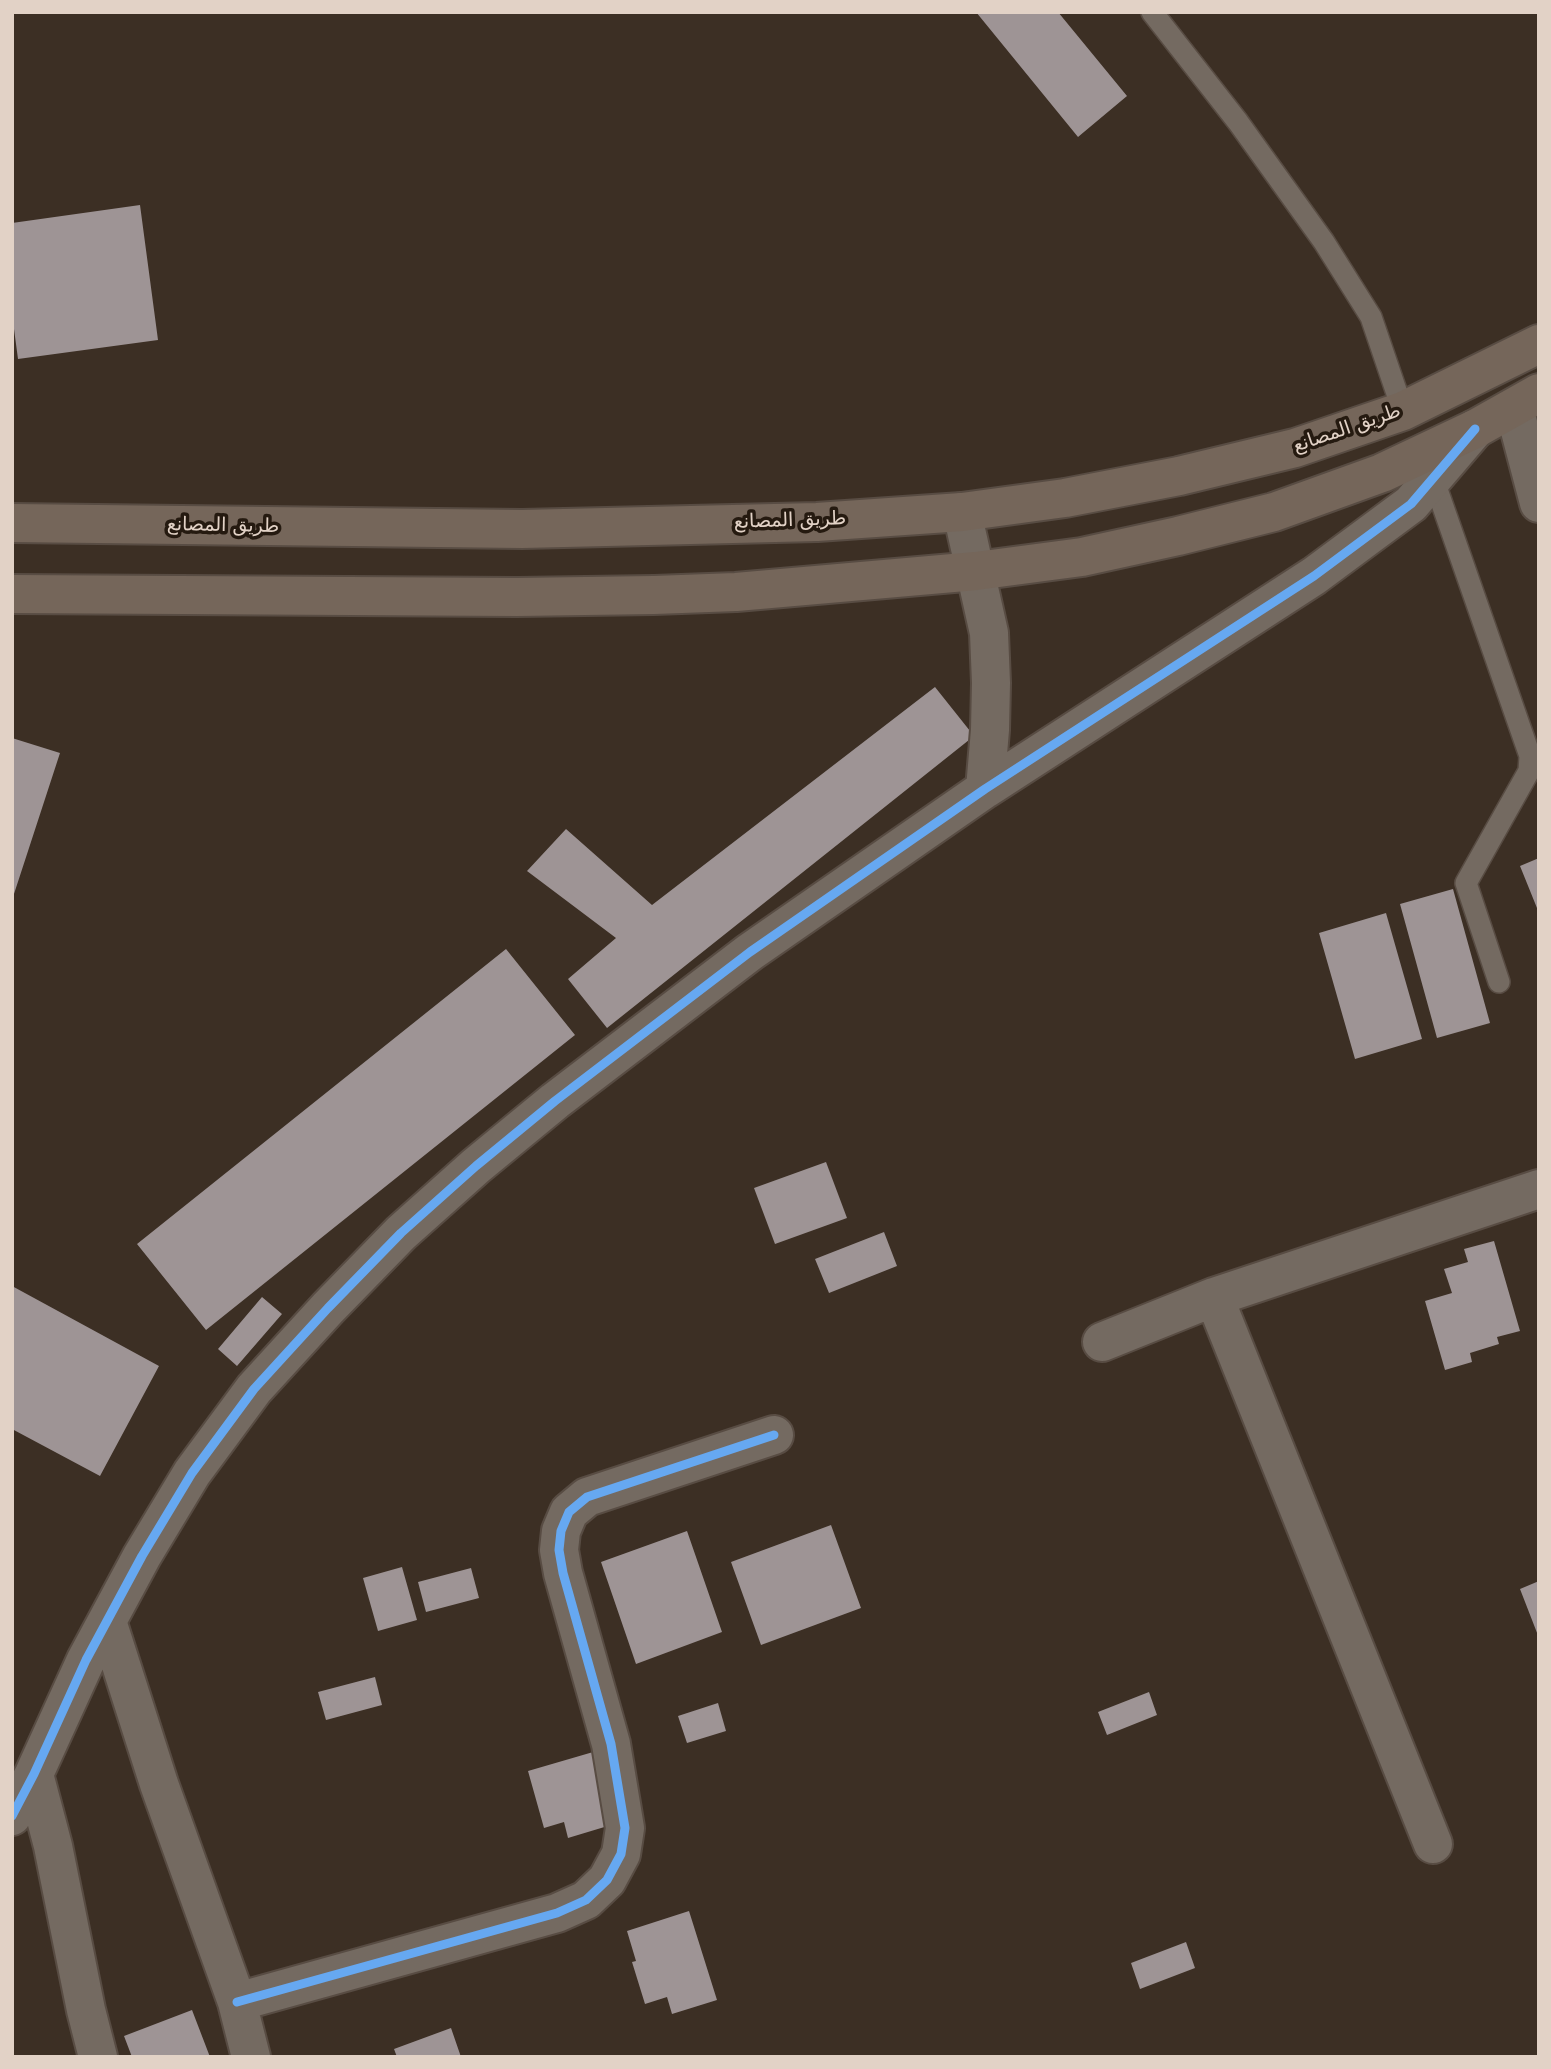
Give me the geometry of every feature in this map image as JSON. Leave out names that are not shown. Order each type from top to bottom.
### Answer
[{"type":"main road","name":"طريق المصانع","points":[[12,523],[522,529],[817,522],[962,512],[1065,498],[1179,476],[1295,448],[1403,411],[1539,344]]},
{"type":"main road","points":[[12,594],[490,597],[654,595],[736,592],[976,571],[1082,556],[1275,512],[1382,473],[1527,401]]},
{"type":"street","points":[[1527,401],[1539,503]]},
{"type":"street","points":[[12,1816],[86,1660],[142,1556],[192,1473],[254,1389],[401,1233],[555,1101],[750,952],[985,789],[1314,576],[1411,504],[1475,429]]},
{"type":"street","points":[[962,512],[989,633],[990,730],[985,789]]},
{"type":"street","points":[[1102,1342],[1214,1297],[1539,1189]]},
{"type":"street","points":[[1214,1297],[1433,1844]]},
{"type":"street","points":[[237,2002],[557,1913],[586,1900],[607,1880],[621,1854],[625,1828],[611,1744],[563,1573],[559,1550],[561,1531],[569,1512],[587,1497],[774,1434]]},
{"type":"street","points":[[107,1621],[159,1784],[237,2002],[251,2057]]},
{"type":"street","points":[[34,1774],[98,2057]]},
{"type":"lane","points":[[1152,12],[1238,122],[1324,242],[1371,317],[1403,411]]},
{"type":"lane","points":[[1433,478],[1530,756],[1529,771],[1466,883],[1499,982]]},
{"type":"building","points":[[976,12],[1058,12],[1127,96],[1078,137]]},
{"type":"building","points":[[140,205],[158,340],[18,359],[12,314],[12,223]]},
{"type":"building","points":[[935,687],[974,736],[607,1028],[568,979],[616,938],[527,871],[566,829],[652,905]]},
{"type":"building","points":[[12,738],[60,753],[13,897],[12,897]]},
{"type":"building","points":[[1539,858],[1539,913],[1520,866]]},
{"type":"building","points":[[1453,889],[1490,1023],[1437,1038],[1400,904]]},
{"type":"building","points":[[1386,913],[1422,1039],[1355,1059],[1319,933]]},
{"type":"building","points":[[506,949],[575,1035],[206,1330],[137,1244]]},
{"type":"building","points":[[826,1162],[847,1218],[775,1244],[754,1188]]},
{"type":"building","points":[[884,1232],[897,1266],[829,1293],[815,1259]]},
{"type":"building","points":[[1494,1241],[1520,1331],[1497,1337],[1499,1344],[1470,1353],[1472,1362],[1445,1370],[1425,1301],[1452,1293],[1444,1269],[1468,1262],[1464,1249]]},
{"type":"building","points":[[12,1286],[159,1366],[100,1476],[12,1429]]},
{"type":"building","points":[[262,1297],[282,1314],[237,1366],[218,1349]]},
{"type":"building","points":[[831,1525],[861,1608],[761,1645],[731,1562]]},
{"type":"building","points":[[687,1531],[722,1632],[636,1664],[601,1562]]},
{"type":"building","points":[[402,1567],[417,1620],[378,1631],[363,1578]]},
{"type":"building","points":[[471,1568],[479,1598],[426,1612],[418,1582]]},
{"type":"building","points":[[1539,1581],[1539,1638],[1520,1589]]},
{"type":"building","points":[[375,1677],[382,1705],[326,1720],[318,1692]]},
{"type":"building","points":[[1149,1692],[1157,1715],[1107,1735],[1098,1712]]},
{"type":"building","points":[[718,1703],[726,1731],[687,1743],[678,1716]]},
{"type":"building","points":[[600,1750],[621,1822],[568,1838],[564,1822],[544,1828],[528,1771]]},
{"type":"building","points":[[689,1911],[717,2000],[672,2014],[667,1997],[645,2004],[632,1962],[636,1961],[627,1931]]},
{"type":"building","points":[[1186,1942],[1195,1968],[1140,1989],[1131,1963]]},
{"type":"building","points":[[192,2010],[210,2057],[132,2057],[124,2036]]},
{"type":"building","points":[[451,2028],[461,2057],[397,2057],[394,2049]]},
{"type":"cycle path","points":[[12,1816],[86,1660],[142,1556],[192,1473],[254,1389],[401,1233],[555,1101],[750,952],[985,789],[1314,576],[1411,504],[1475,429]]},
{"type":"cycle path","points":[[237,2002],[557,1913],[586,1900],[607,1880],[621,1854],[625,1828],[611,1744],[563,1573],[559,1550],[561,1531],[569,1512],[587,1497],[774,1435]]}]
